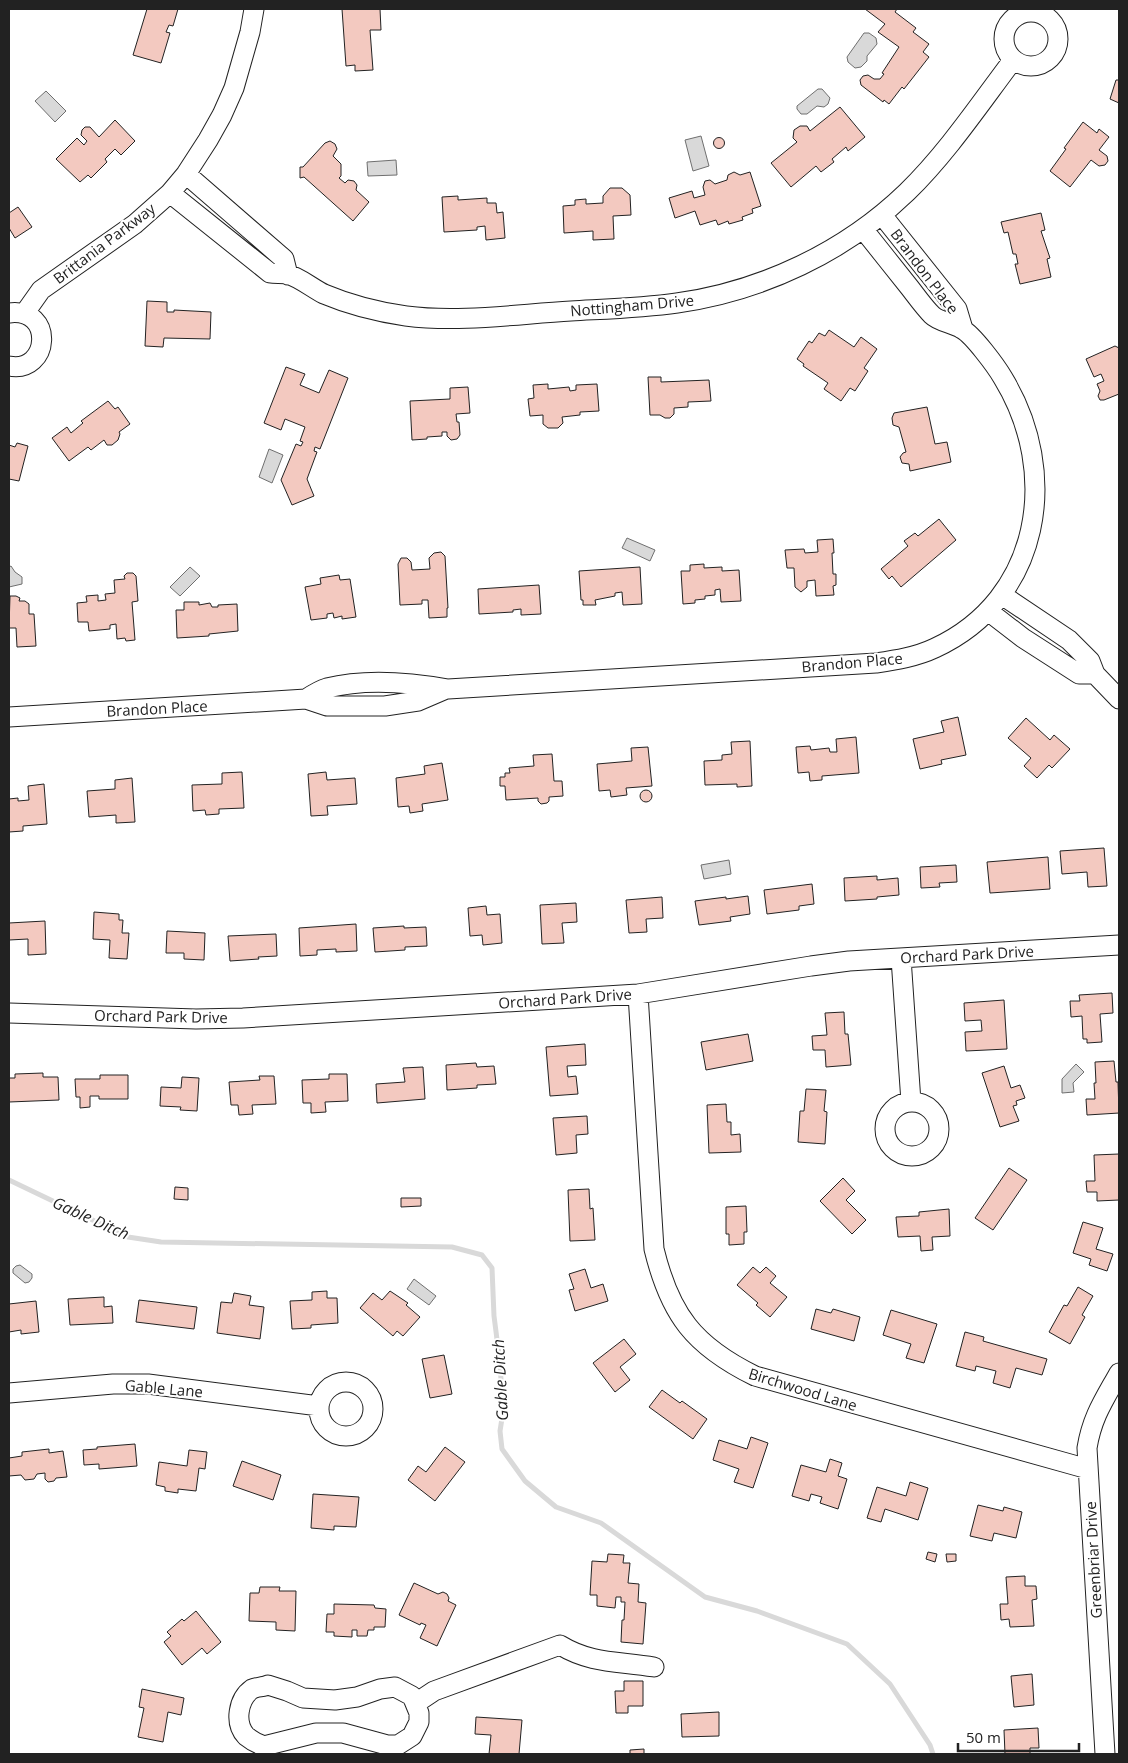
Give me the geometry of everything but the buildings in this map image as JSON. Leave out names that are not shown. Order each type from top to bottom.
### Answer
[{"type":"street","name":"Brittania Parkway","points":[[16,313],[41,290],[135,224],[170,193],[186,174],[222,115],[234,88],[250,32],[254,9]]},
{"type":"street","name":"Nottingham Drive","points":[[170,193],[270,273],[288,274],[323,294],[352,305],[407,316],[463,318],[677,303],[749,286],[784,273],[817,257],[863,229],[882,215],[932,166],[1013,60]]},
{"type":"street","points":[[186,174],[284,259],[288,274]]},
{"type":"street","name":"Brandon Place","points":[[882,215],[957,309],[963,329]]},
{"type":"street","name":"Brandon Place","points":[[9,717],[306,699],[327,706],[385,706],[418,701],[448,689],[876,663],[906,658],[934,648],[960,634],[988,611],[1002,595],[1018,568],[1029,541],[1035,512],[1034,468],[1027,430],[1013,394],[992,361],[963,329],[933,316],[863,229]]},
{"type":"street","name":"Brittania Parkway","points":[[9,366],[27,364],[33,360],[41,348],[42,334],[40,327],[30,317],[16,313]]},
{"type":"street","points":[[1002,595],[1069,640],[1090,661],[1094,674],[1119,699]]},
{"type":"street","points":[[988,611],[1023,638],[1080,674],[1094,674]]},
{"type":"street","name":"Orchard Park Drive","points":[[9,1013],[196,1019],[243,1018],[638,994],[848,961],[1119,945]]},
{"type":"street","points":[[902,958],[910,1102]]},
{"type":"street","name":"Birchwood Lane","points":[[638,994],[654,1249],[660,1276],[672,1302],[679,1315],[697,1337],[724,1360],[755,1376],[1088,1469]]},
{"type":"street","name":"Greenbriar Drive","points":[[1105,1754],[1087,1448],[1090,1429],[1096,1414],[1119,1373]]},
{"type":"street","name":"Gable Lane","points":[[9,1393],[113,1384],[148,1384],[319,1406]]},
{"type":"street","points":[[416,1703],[434,1691],[560,1645],[575,1654],[597,1661],[654,1667]]},
{"type":"street","points":[[268,1686],[303,1698],[335,1700],[357,1697],[380,1689],[395,1687],[412,1696],[416,1703],[419,1722],[412,1736],[398,1745],[387,1745],[343,1733],[316,1733],[263,1750],[246,1736],[240,1724],[239,1709],[244,1698],[253,1689],[268,1686]]},
{"type":"shaded area","points":[[864,33],[869,33],[876,38],[877,44],[867,56],[867,61],[861,67],[855,68],[848,62],[847,57]]},
{"type":"shaded area","points":[[818,89],[822,89],[830,98],[828,104],[824,107],[817,106],[807,114],[801,114],[797,106]]},
{"type":"shaded area","points":[[46,91],[66,111],[55,122],[35,101]]},
{"type":"shaded area","points":[[701,136],[709,166],[693,171],[685,140]]},
{"type":"shaded area","points":[[396,160],[397,175],[368,176],[367,162]]},
{"type":"shaded area","points":[[269,449],[283,455],[272,483],[259,477]]},
{"type":"shaded area","points":[[627,538],[655,550],[650,561],[622,548]]},
{"type":"shaded area","points":[[11,566],[22,577],[22,584],[9,587],[9,567]]},
{"type":"shaded area","points":[[190,567],[200,576],[180,596],[170,587]]},
{"type":"shaded area","points":[[729,860],[731,874],[704,879],[701,865]]},
{"type":"shaded area","points":[[1076,1064],[1084,1072],[1073,1083],[1074,1092],[1062,1093],[1062,1079]]},
{"type":"shaded area","points":[[20,1265],[32,1274],[29,1282],[25,1283],[13,1273],[13,1269]]},
{"type":"shaded area","points":[[414,1279],[436,1296],[429,1305],[407,1289]]},
{"type":"waterway","name":"Gable Ditch","points":[[9,1180],[128,1237],[161,1242],[452,1247],[482,1255],[492,1268],[494,1316],[500,1363],[503,1412],[500,1431],[502,1449],[525,1481],[556,1507],[601,1523],[705,1597],[757,1611],[847,1644],[890,1684],[930,1745],[933,1754]]}]
